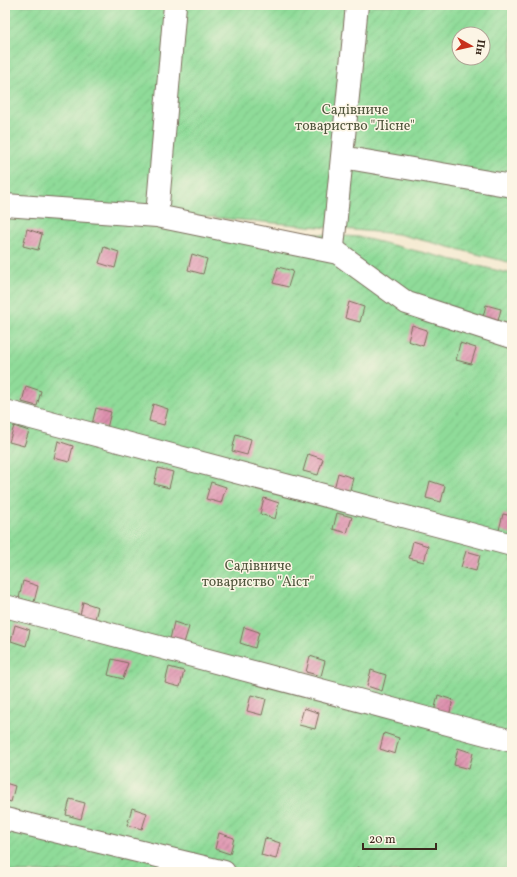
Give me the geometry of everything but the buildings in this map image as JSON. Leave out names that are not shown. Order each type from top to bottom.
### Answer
[{"type":"street","points":[[157,216],[175,5]]},
{"type":"street","points":[[357,5],[333,247],[338,253],[407,303],[512,337]]},
{"type":"street","points":[[342,157],[512,186]]},
{"type":"street","points":[[5,205],[157,216],[338,253]]},
{"type":"street","points":[[5,411],[512,545]]},
{"type":"street","points":[[5,606],[512,741]]},
{"type":"street","points":[[5,819],[224,872]]},
{"type":"green space","name":"Садівниче товариство \"Лісне\"","points":[[5,5],[512,5],[512,263],[398,234],[5,199]]},
{"type":"green space","name":"Садівниче товариство \"Аіст\"","points":[[5,212],[359,237],[512,274],[512,872],[5,872]]}]
